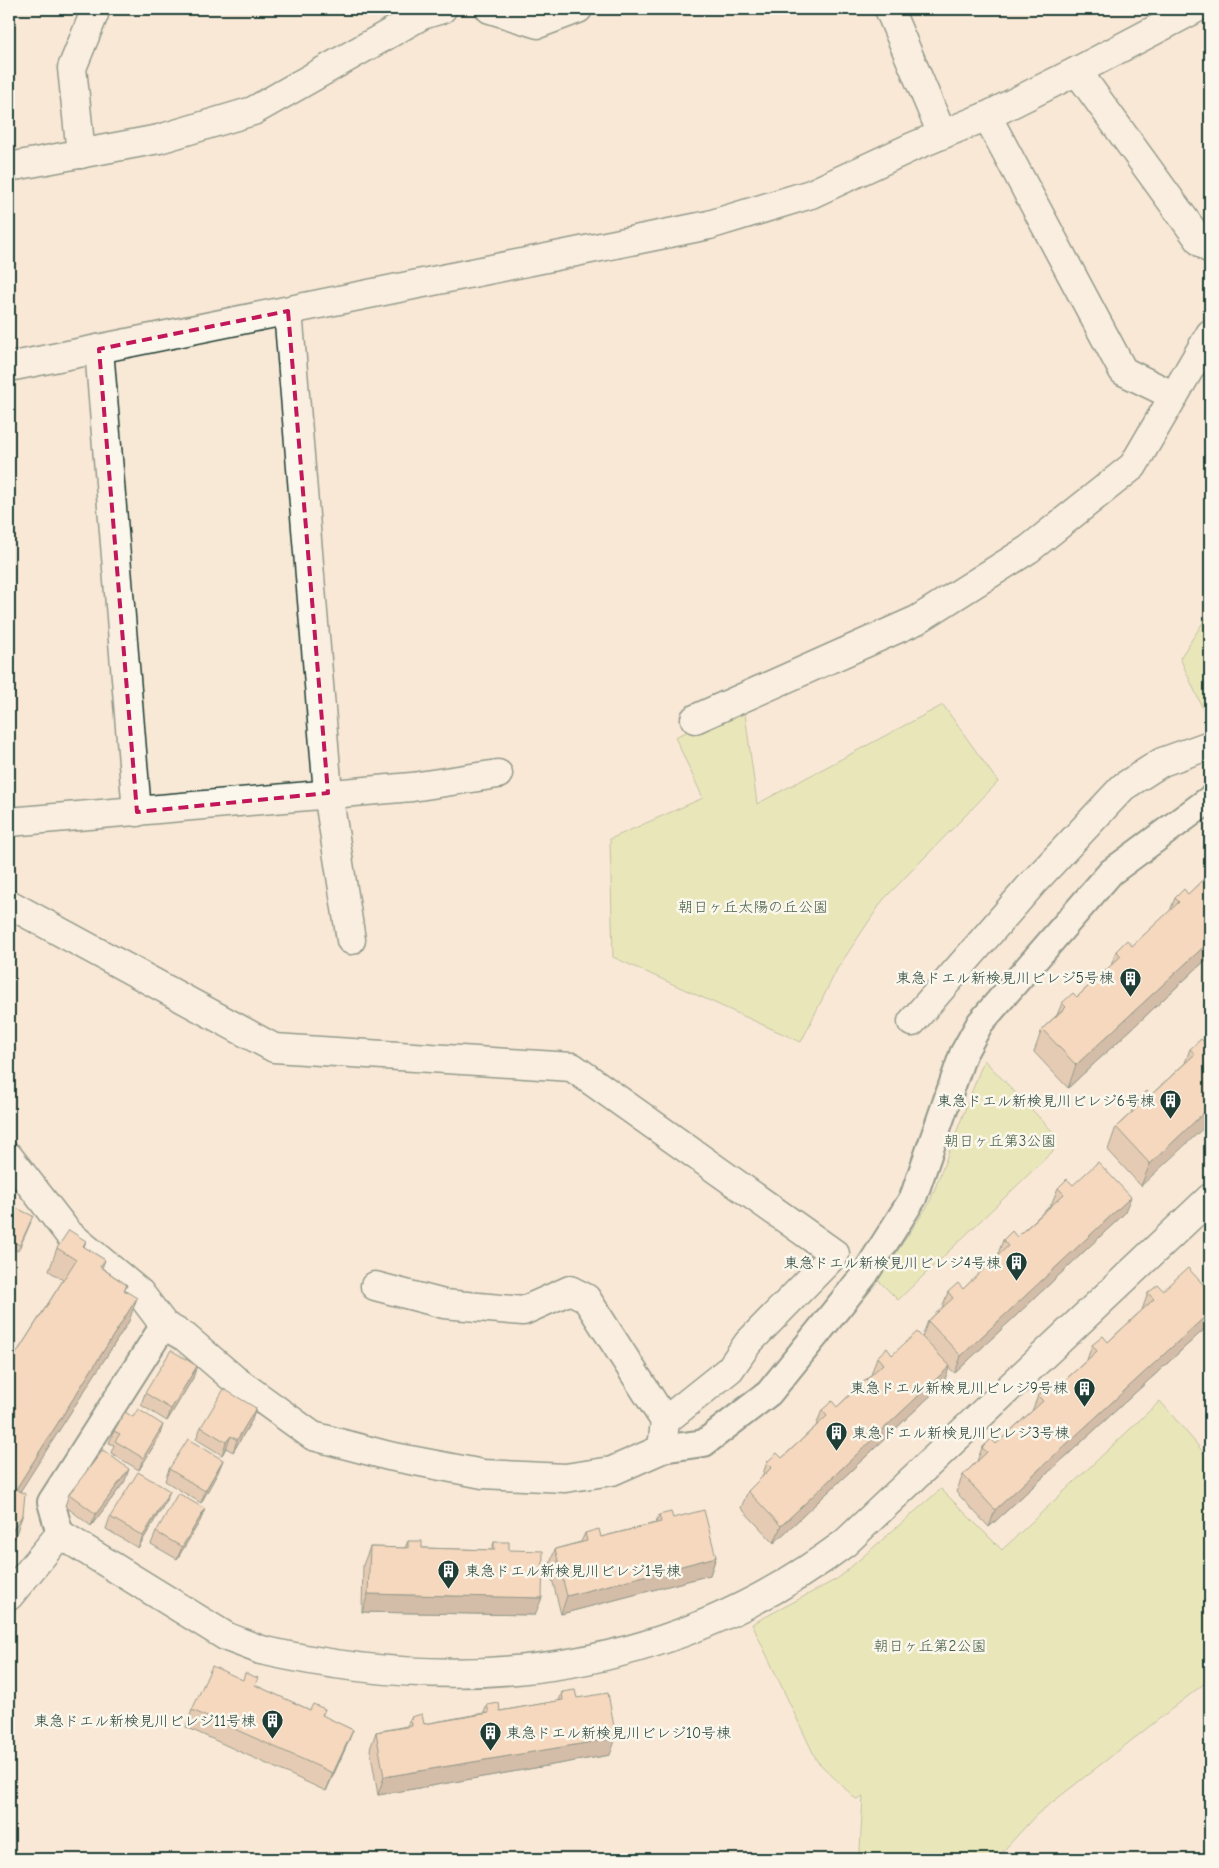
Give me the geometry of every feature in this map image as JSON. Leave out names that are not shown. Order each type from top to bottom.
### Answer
[{"type":"street","points":[[81,154],[72,68],[94,14],[94,9]]},
{"type":"street","points":[[9,167],[158,139],[253,111],[422,15],[442,9]]},
{"type":"street","points":[[490,9],[538,24],[578,9]]},
{"type":"street","points":[[889,9],[942,134]]},
{"type":"street","points":[[9,367],[709,225],[811,194],[942,134],[987,116],[1195,9]]},
{"type":"street","points":[[1077,71],[1201,242],[1210,249]]},
{"type":"street","points":[[987,116],[1123,371],[1174,396]]},
{"type":"street","points":[[288,311],[328,793],[351,940]]},
{"type":"street","points":[[696,719],[917,620],[1029,550],[1133,466],[1210,334]]},
{"type":"street","points":[[99,349],[137,812]]},
{"type":"street","points":[[912,1022],[1032,884],[1123,787],[1162,762],[1210,745]]},
{"type":"street","points":[[9,822],[412,786],[498,774]]},
{"type":"street","points":[[9,1157],[68,1233],[140,1293],[164,1325],[185,1337],[234,1379],[313,1436],[389,1456],[483,1474],[565,1478],[612,1471],[662,1450],[704,1443],[769,1394],[865,1274],[913,1198],[964,1054],[980,1023],[1111,872],[1210,799]]},
{"type":"street","points":[[9,904],[274,1048],[572,1067],[834,1254],[748,1343],[730,1369],[665,1422]]},
{"type":"street","points":[[164,1325],[51,1502],[60,1534],[227,1637],[261,1650],[303,1660],[429,1674],[487,1673],[539,1668],[627,1652],[693,1630],[786,1584],[845,1542],[1210,1198]]},
{"type":"street","points":[[375,1286],[444,1304],[523,1311],[570,1290],[586,1298],[665,1422],[662,1450]]},
{"type":"street","points":[[9,1596],[60,1534]]},
{"type":"highlighted area","points":[[288,311],[328,793],[137,812],[99,349]]},
{"type":"green space","points":[[1210,612],[1210,712],[1207,718],[1180,658]]},
{"type":"green space","name":"朝日ヶ丘太陽の丘公園","points":[[943,705],[998,782],[883,900],[837,969],[801,1042],[613,957],[610,839],[703,798],[675,737],[744,706],[757,804]]},
{"type":"green space","name":"朝日ヶ丘第3公園","points":[[984,1060],[1055,1134],[1055,1149],[898,1300],[878,1280],[929,1204]]},
{"type":"green space","name":"朝日ヶ丘第2公園","points":[[1160,1401],[1210,1460],[1210,1679],[1036,1815],[996,1859],[855,1859],[860,1851],[863,1797],[856,1799],[817,1761],[752,1624],[837,1579],[941,1489],[1002,1550]]},
{"type":"building","name":"東急ドエル新検見川ビレジ5号棟","points":[[1210,873],[1210,941],[1076,1065],[1042,1029],[1066,1007],[1062,1003],[1073,993],[1077,997],[1121,956],[1116,951],[1127,940],[1132,946],[1179,902],[1175,898],[1184,889],[1188,894]]},
{"type":"building","name":"東急ドエル新検見川ビレジ6号棟","points":[[1201,1039],[1206,1044],[1210,1040],[1210,1107],[1150,1164],[1116,1127],[1140,1105],[1136,1101],[1147,1091],[1151,1095],[1195,1054],[1190,1049]]},
{"type":"building","name":"東急ドエル新検見川ビレジ4号棟","points":[[1098,1162],[1131,1197],[961,1356],[928,1321],[953,1298],[948,1292],[958,1283],[963,1289],[1008,1246],[1003,1240],[1012,1231],[1017,1237],[1064,1194],[1058,1188],[1067,1179],[1073,1185]]},
{"type":"building","points":[[10,1205],[33,1216],[20,1245],[9,1240]]},
{"type":"building","points":[[69,1230],[86,1241],[83,1246],[105,1260],[100,1267],[127,1285],[124,1290],[137,1298],[16,1489],[25,1494],[23,1514],[9,1536],[9,1365],[76,1260],[57,1248]]},
{"type":"building","name":"東急ドエル新検見川ビレジ9号棟","points":[[1188,1268],[1210,1292],[1210,1312],[995,1510],[963,1475],[987,1452],[982,1448],[991,1439],[996,1444],[1043,1401],[1038,1396],[1048,1387],[1052,1392],[1097,1351],[1092,1345],[1103,1336],[1108,1342],[1154,1299],[1148,1293],[1158,1285],[1163,1290]]},
{"type":"building","name":"東急ドエル新検見川ビレジ3号棟","points":[[917,1332],[950,1366],[781,1526],[748,1491],[772,1467],[767,1462],[777,1453],[782,1458],[827,1416],[822,1410],[832,1401],[837,1407],[883,1364],[877,1357],[887,1348],[892,1355]]},
{"type":"building","points":[[171,1350],[197,1366],[171,1409],[145,1393]]},
{"type":"building","points":[[224,1389],[256,1408],[237,1440],[231,1436],[226,1442],[201,1427]]},
{"type":"building","points":[[138,1409],[163,1425],[143,1458],[115,1441],[120,1434],[114,1431],[125,1412],[133,1417]]},
{"type":"building","points":[[188,1439],[223,1460],[205,1491],[169,1469]]},
{"type":"building","points":[[103,1450],[129,1469],[96,1514],[69,1494]]},
{"type":"building","points":[[138,1472],[170,1491],[143,1536],[110,1517]]},
{"type":"building","points":[[178,1493],[205,1509],[182,1547],[156,1532]]},
{"type":"building","points":[[704,1510],[716,1557],[567,1596],[555,1549],[587,1541],[585,1533],[599,1529],[601,1537],[661,1522],[659,1515],[671,1512],[673,1518]]},
{"type":"building","name":"東急ドエル新検見川ビレジ1号棟","points":[[408,1541],[422,1541],[422,1548],[494,1550],[494,1542],[509,1542],[509,1550],[543,1551],[542,1598],[368,1594],[370,1547],[408,1548]]},
{"type":"building","name":"東急ドエル新検見川ビレジ11号棟","points":[[212,1666],[243,1680],[245,1673],[258,1678],[255,1685],[310,1710],[313,1704],[325,1709],[322,1715],[353,1730],[333,1773],[192,1710]]},
{"type":"building","name":"東急ドエル新検見川ビレジ10号棟","points":[[575,1690],[577,1698],[608,1693],[616,1738],[384,1777],[376,1732],[412,1726],[411,1717],[422,1714],[424,1724],[489,1713],[487,1705],[499,1703],[500,1711],[563,1700],[562,1692]]},
{"type":"place","name":"東急ドエル新検見川ビレジ5号棟","points":[[1130,997]]},
{"type":"place","name":"東急ドエル新検見川ビレジ6号棟","points":[[1171,1120]]},
{"type":"place","name":"東急ドエル新検見川ビレジ4号棟","points":[[1017,1282]]},
{"type":"place","name":"東急ドエル新検見川ビレジ9号棟","points":[[1084,1407]]},
{"type":"place","name":"東急ドエル新検見川ビレジ3号棟","points":[[836,1452]]},
{"type":"place","name":"東急ドエル新検見川ビレジ1号棟","points":[[449,1590]]},
{"type":"place","name":"東急ドエル新検見川ビレジ11号棟","points":[[272,1740]]},
{"type":"place","name":"東急ドエル新検見川ビレジ10号棟","points":[[490,1752]]}]
